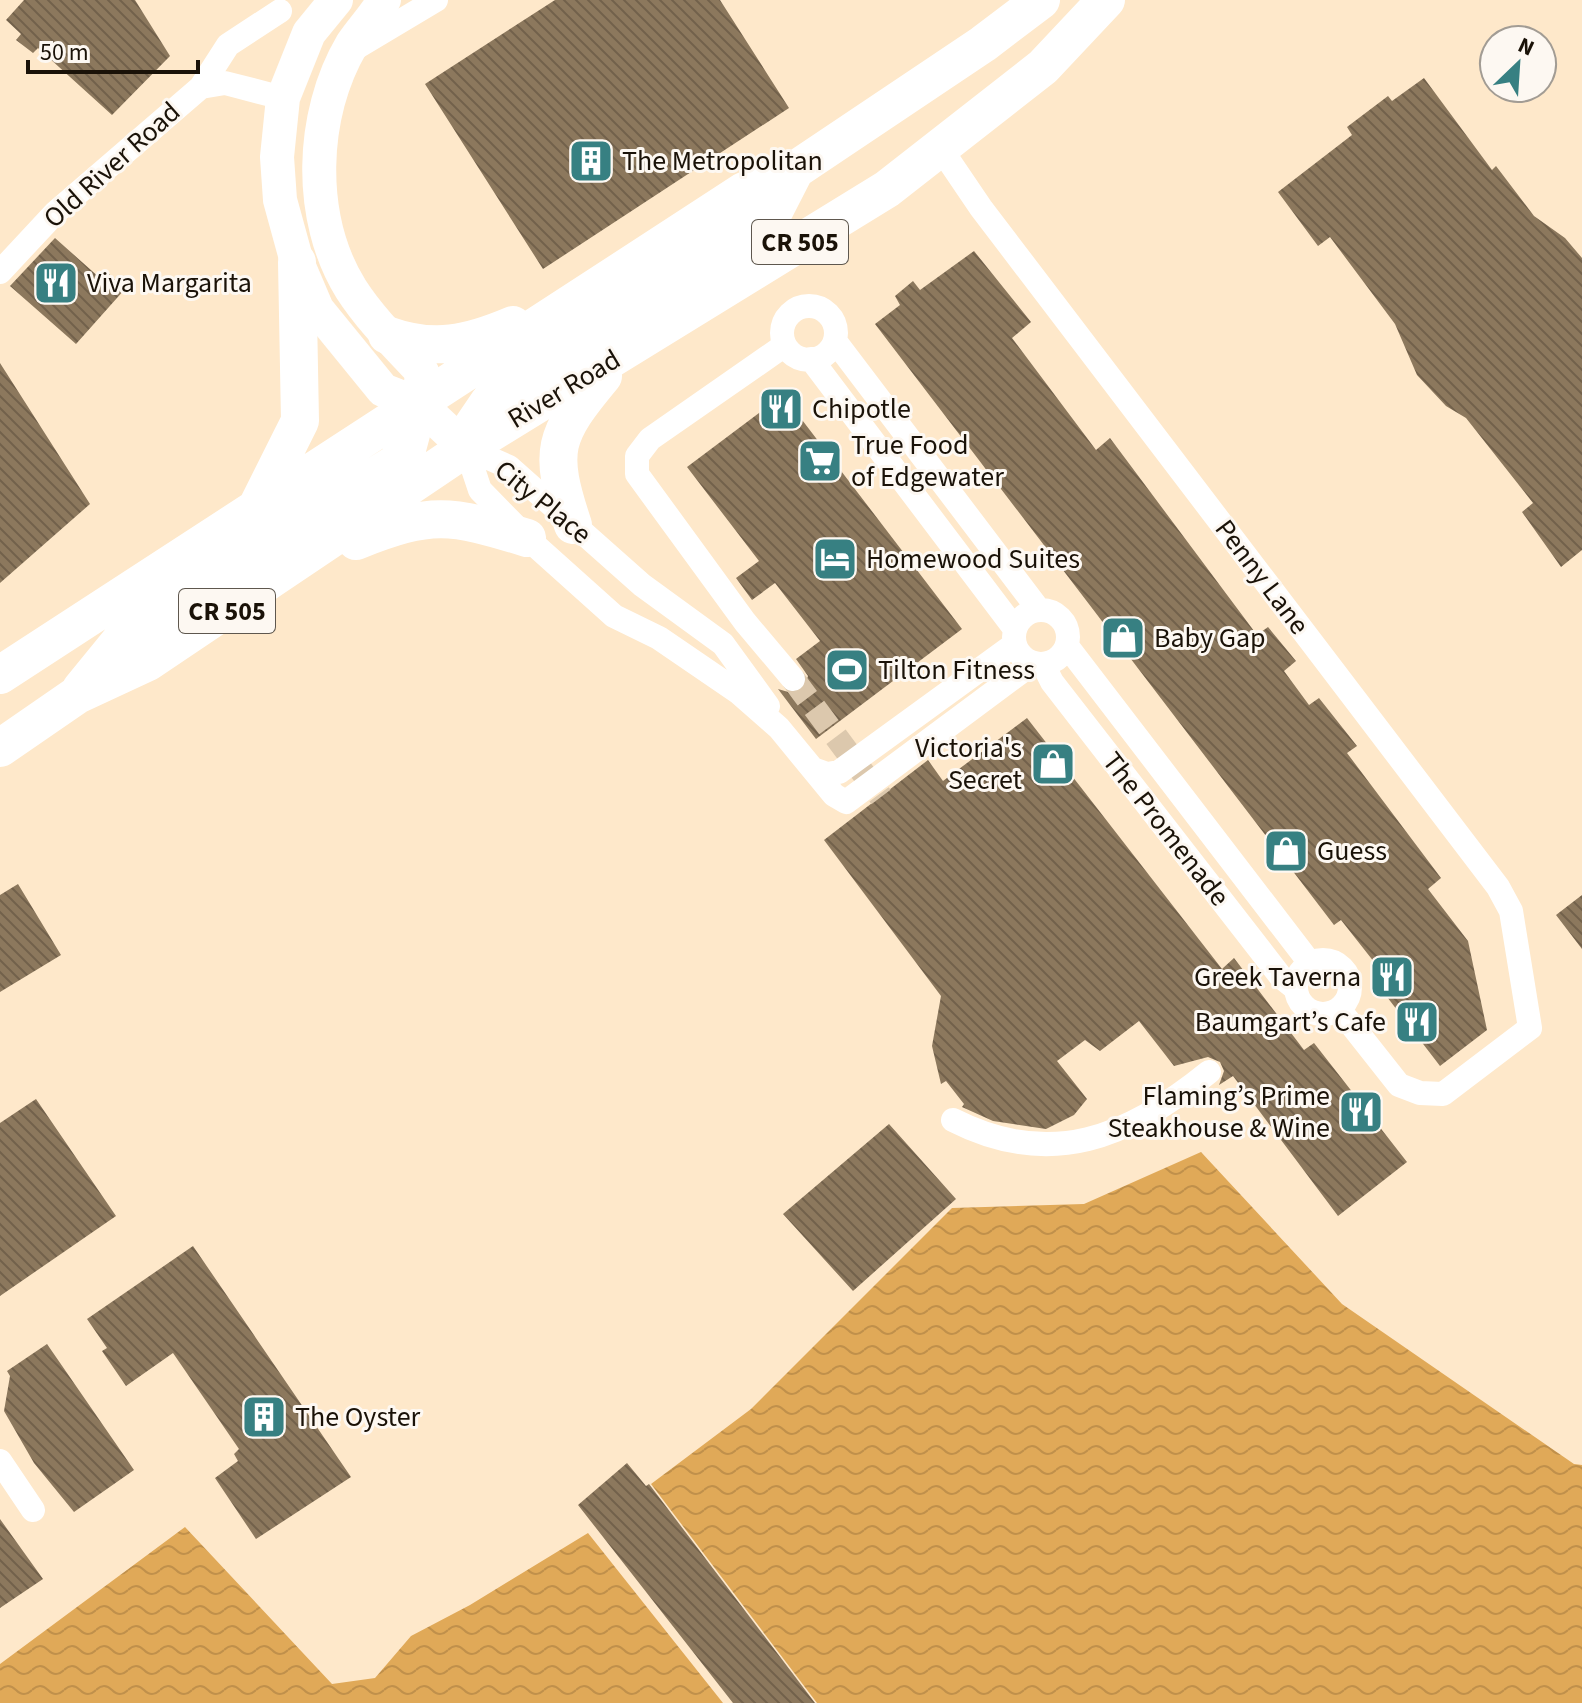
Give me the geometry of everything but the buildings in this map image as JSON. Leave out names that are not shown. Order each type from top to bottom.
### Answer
[{"type":"main road","points":[[336,0],[309,33],[283,98],[277,157],[280,200],[297,262],[317,309],[383,390],[419,404],[466,448]]},
{"type":"main road","points":[[77,695],[121,640],[158,613],[395,464],[407,449],[419,404],[422,372],[387,335],[350,286],[332,245],[322,202],[320,144],[323,112],[348,53],[384,0]]},
{"type":"main road","name":"CR 505","points":[[0,675],[744,191],[795,170],[983,44],[1041,0]]},
{"type":"main road","name":"River Road","points":[[0,748],[77,695],[148,662],[294,567],[466,448],[887,189],[1043,67],[1106,0]]},
{"type":"main road","points":[[466,448],[470,430],[489,402],[750,232],[774,211],[795,170]]},
{"type":"main road","points":[[257,508],[300,421],[297,262]]},
{"type":"main road","points":[[387,335],[441,348],[476,341],[582,299]]},
{"type":"main road","points":[[573,525],[558,481],[557,451],[567,422],[622,354]]},
{"type":"main road","points":[[294,567],[399,524],[434,517],[478,523],[527,538]]},
{"type":"street","points":[[348,53],[436,0]]},
{"type":"street","points":[[201,87],[228,45],[280,11]]},
{"type":"street","name":"Old River Road","points":[[0,272],[56,212],[201,87],[225,83],[283,98]]},
{"type":"street","name":"Penny Lane","points":[[941,149],[981,208],[1498,887],[1511,911],[1530,1028],[1443,1094],[1420,1093],[1399,1085],[1339,1009]]},
{"type":"street","points":[[807,306],[826,312],[836,330],[835,341],[821,357],[800,358],[785,345],[783,324],[788,315],[807,306]]},
{"type":"street","points":[[811,359],[1015,636],[1023,658],[1038,664],[1053,661],[1067,646],[1065,625],[1059,617],[1039,610],[835,341]]},
{"type":"street","points":[[785,345],[650,439],[637,456],[637,474],[745,622],[793,679]]},
{"type":"street","name":"City Place","points":[[466,448],[509,467],[642,585],[723,644],[767,704],[779,728]]},
{"type":"street","name":"City Place","points":[[466,448],[480,490],[527,538],[614,616],[659,638],[725,683],[779,728],[834,795],[846,802],[1038,664]]},
{"type":"street","points":[[813,769],[827,774],[839,772],[1015,636],[1020,619],[1039,610]]},
{"type":"street","name":"The Promenade","points":[[1067,646],[1310,963]]},
{"type":"street","name":"The Promenade","points":[[1038,664],[1281,977],[1296,989]]},
{"type":"street","points":[[1328,960],[1348,977],[1349,994],[1339,1009],[1315,1013],[1302,1004],[1296,989],[1299,974],[1310,963],[1328,960]]},
{"type":"street","points":[[953,1120],[1003,1141],[1063,1145],[1100,1138],[1175,1099],[1209,1072]]},
{"type":"street","points":[[0,1461],[33,1510]]},
{"type":"water","points":[[1201,1152],[1342,1304],[1574,1464],[1582,1465],[1582,1703],[817,1703],[651,1484],[751,1409],[952,1208],[1084,1204]]},
{"type":"water","points":[[185,1527],[332,1684],[375,1678],[411,1636],[470,1605],[588,1533],[723,1703],[0,1703],[0,1664]]},
{"type":"tunnel","points":[[793,679],[881,797]]},
{"type":"place","name":"The Metropolitan","points":[[591,161]]},
{"type":"place","name":"Viva Margarita","points":[[56,283]]},
{"type":"place","name":"Chipotle","points":[[781,409]]},
{"type":"place","name":"True Food of Edgewater","points":[[820,461]]},
{"type":"place","name":"Homewood Suites","points":[[835,559]]},
{"type":"place","name":"Baby Gap","points":[[1123,638]]},
{"type":"place","name":"Tilton Fitness","points":[[847,670]]},
{"type":"place","name":"Victoria's Secret","points":[[1053,764]]},
{"type":"place","name":"Guess","points":[[1286,851]]},
{"type":"place","name":"Greek Taverna","points":[[1392,977]]},
{"type":"place","name":"Baumgart’s Cafe","points":[[1417,1022]]},
{"type":"place","name":"Flaming’s Prime Steakhouse & Wine","points":[[1361,1112]]},
{"type":"place","name":"The Oyster","points":[[264,1417]]}]
